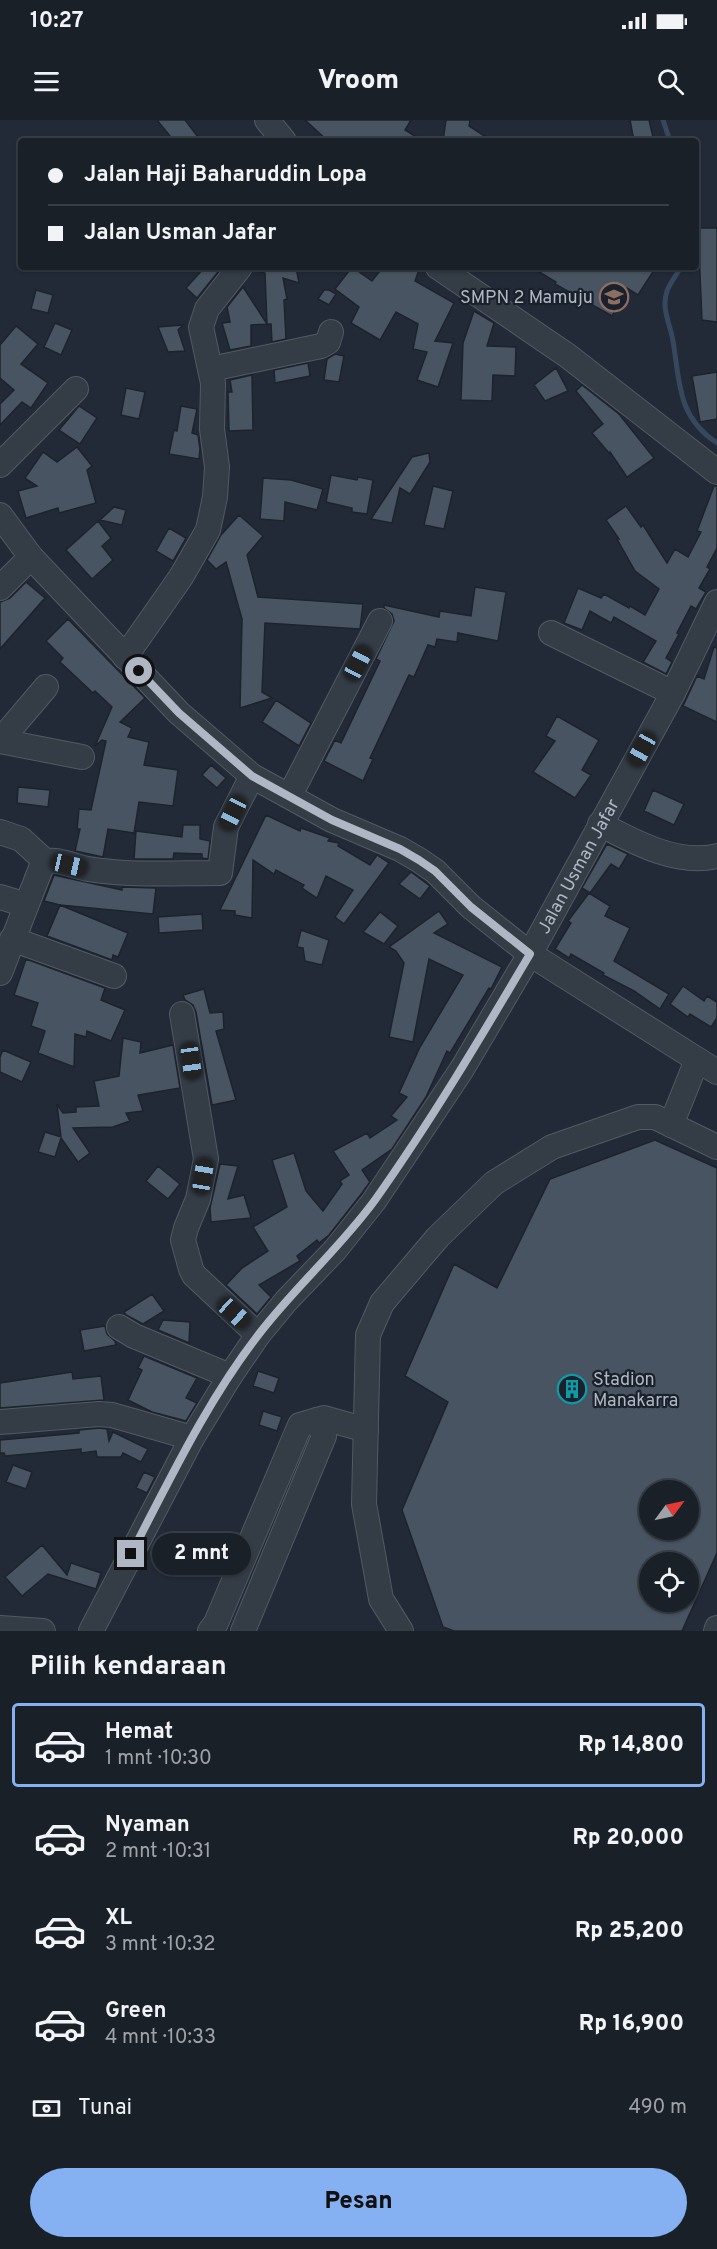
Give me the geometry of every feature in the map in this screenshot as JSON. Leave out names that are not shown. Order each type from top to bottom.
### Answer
[{"type":"street","points":[[267,120],[282,138]]},
{"type":"street","points":[[125,657],[181,577],[208,530],[215,497],[217,467],[212,429],[211,369],[201,327],[207,309],[238,270]]},
{"type":"street","points":[[442,270],[568,356],[717,472]]},
{"type":"street","points":[[211,369],[321,346],[328,342],[331,332]]},
{"type":"street","points":[[0,465],[76,389]]},
{"type":"street","points":[[0,515],[31,557],[179,713],[252,776],[332,820],[400,849],[419,860],[435,871],[471,907],[530,954],[707,1066],[671,1125]]},
{"type":"street","points":[[0,588],[31,557]]},
{"type":"street","name":"Jalan Usman Jafar","points":[[91,1631],[192,1438],[230,1376],[258,1335],[334,1250],[374,1201],[462,1069],[530,954],[673,693],[717,602]]},
{"type":"street","points":[[290,795],[380,621]]},
{"type":"street","points":[[551,633],[673,693]]},
{"type":"street","points":[[46,687],[0,741],[82,757]]},
{"type":"street","points":[[45,861],[51,860],[87,869],[131,873],[220,873],[226,827],[252,776]]},
{"type":"street","points":[[600,824],[629,840],[676,856],[699,858],[717,856]]},
{"type":"street","points":[[0,832],[21,839],[45,861]]},
{"type":"street","points":[[0,973],[45,861]]},
{"type":"street","points":[[0,897],[26,904]]},
{"type":"street","points":[[12,939],[114,976]]},
{"type":"street","points":[[182,1014],[206,1159],[198,1199],[183,1240],[194,1275],[258,1335]]},
{"type":"street","points":[[401,1631],[381,1599],[364,1504],[368,1335],[382,1303],[438,1237],[494,1183],[552,1147],[639,1117],[655,1117],[717,1147]]},
{"type":"street","points":[[119,1327],[134,1336],[230,1376]]},
{"type":"street","points":[[0,1422],[99,1414],[112,1415],[192,1438]]},
{"type":"street","points":[[210,1631],[216,1623],[300,1425],[317,1419],[330,1419],[366,1430]]},
{"type":"street","points":[[243,1631],[324,1436],[317,1419]]},
{"type":"street","points":[[0,1628],[43,1631]]},
{"type":"building","points":[[157,120],[185,120],[199,138],[172,138]]},
{"type":"building","points":[[305,120],[411,120],[405,130],[418,138],[325,138]]},
{"type":"building","points":[[446,120],[470,120],[469,126],[487,138],[443,138]]},
{"type":"building","points":[[630,120],[649,120],[653,138],[633,138]]},
{"type":"building","points":[[699,228],[717,228],[717,322],[702,320]]},
{"type":"building","points":[[202,270],[220,270],[197,298],[186,288]]},
{"type":"building","points":[[297,270],[299,283],[283,278],[287,299],[284,300],[286,339],[272,342],[271,324],[251,325],[251,346],[230,350],[222,323],[230,322],[227,307],[243,287],[267,324],[265,273],[256,271]]},
{"type":"building","points":[[350,270],[356,270],[372,281],[381,270],[419,270],[415,281],[454,303],[435,341],[453,343],[438,387],[417,380],[427,352],[413,349],[418,324],[396,312],[380,340],[351,323],[359,307],[335,289]]},
{"type":"building","points":[[536,270],[654,270],[638,295],[627,288],[612,316],[555,284],[556,282]]},
{"type":"building","points":[[36,290],[53,295],[48,313],[31,309]]},
{"type":"building","points":[[324,290],[336,294],[329,305],[318,299]]},
{"type":"building","points":[[474,311],[494,323],[487,346],[516,347],[515,376],[493,375],[492,401],[461,400],[463,343]]},
{"type":"building","points":[[55,323],[72,330],[61,355],[44,347]]},
{"type":"building","points":[[183,325],[178,330],[185,351],[168,352],[158,327]]},
{"type":"building","points":[[16,326],[38,344],[21,364],[48,383],[31,408],[22,402],[0,425],[0,404],[14,390],[0,378],[0,345]]},
{"type":"building","points":[[335,354],[344,356],[339,382],[324,380],[327,359]]},
{"type":"building","points":[[308,363],[310,376],[275,383],[274,370]]},
{"type":"building","points":[[556,368],[568,391],[545,401],[534,385]]},
{"type":"building","points":[[717,372],[717,419],[700,422],[692,376]]},
{"type":"building","points":[[252,375],[253,430],[229,431],[228,392],[232,392],[230,380]]},
{"type":"building","points":[[582,385],[619,414],[654,458],[627,477],[610,452],[592,433],[603,424],[576,391]]},
{"type":"building","points":[[126,388],[145,392],[139,419],[121,415]]},
{"type":"building","points":[[79,406],[97,418],[80,444],[59,430]]},
{"type":"building","points":[[181,406],[197,409],[192,433],[198,435],[199,459],[169,454],[174,430],[177,431]]},
{"type":"building","points":[[77,447],[92,466],[87,470],[96,503],[59,513],[58,508],[26,518],[18,491],[37,486],[25,478],[43,452],[57,462]]},
{"type":"building","points":[[429,453],[430,462],[410,494],[400,488],[392,523],[371,519],[412,457]]},
{"type":"building","points":[[331,475],[357,480],[358,477],[373,480],[367,514],[352,512],[352,508],[326,502]]},
{"type":"building","points":[[263,478],[291,480],[323,489],[317,510],[285,502],[284,521],[260,519]]},
{"type":"building","points":[[433,486],[453,491],[444,529],[424,525]]},
{"type":"building","points":[[714,486],[717,486],[717,548],[707,567],[710,569],[699,588],[706,592],[696,609],[691,606],[677,633],[679,634],[666,658],[672,662],[666,674],[643,662],[656,641],[614,617],[611,623],[590,611],[582,630],[564,623],[578,588],[601,598],[604,594],[645,615],[659,589],[635,571],[617,539],[619,539],[606,520],[626,506],[641,527],[643,525],[667,563],[675,549],[688,557],[701,532],[697,531]]},
{"type":"building","points":[[114,507],[126,510],[122,525],[100,520]]},
{"type":"building","points":[[239,515],[263,536],[247,555],[258,597],[363,604],[360,629],[265,623],[262,692],[272,698],[240,708],[242,619],[226,562],[216,569],[207,560],[221,535]]},
{"type":"building","points":[[98,521],[111,538],[102,546],[113,560],[92,579],[66,550]]},
{"type":"building","points":[[169,528],[186,538],[173,561],[156,551]]},
{"type":"building","points":[[26,582],[45,598],[0,649],[0,602],[10,598]]},
{"type":"building","points":[[475,587],[506,592],[498,641],[458,633],[457,642],[437,639],[435,647],[428,645],[414,677],[409,675],[370,758],[373,759],[363,781],[324,761],[335,740],[341,743],[380,661],[376,659],[394,621],[392,614],[384,608],[384,605],[439,617],[440,611],[471,616]]},
{"type":"building","points":[[68,619],[145,698],[120,722],[132,728],[128,737],[149,742],[144,765],[178,770],[173,806],[139,802],[134,833],[108,829],[103,857],[75,851],[80,829],[77,829],[79,809],[91,810],[106,741],[102,740],[95,746],[112,707],[95,691],[93,693],[60,662],[63,658],[46,641]]},
{"type":"building","points":[[714,647],[717,648],[717,722],[683,706],[697,676],[704,679]]},
{"type":"building","points":[[276,700],[311,723],[299,746],[262,722]]},
{"type":"building","points":[[557,716],[599,740],[582,770],[591,775],[575,798],[533,772],[555,741],[546,736]]},
{"type":"building","points":[[211,765],[226,778],[217,788],[202,775]]},
{"type":"building","points":[[18,787],[50,790],[48,807],[17,803]]},
{"type":"building","points":[[653,790],[684,804],[674,825],[644,811]]},
{"type":"building","points":[[266,815],[300,831],[301,828],[330,838],[328,841],[339,843],[338,846],[370,865],[377,855],[389,863],[344,924],[335,917],[353,890],[326,876],[317,898],[302,888],[304,885],[276,870],[274,874],[253,860],[252,918],[235,915],[235,911],[220,910]]},
{"type":"building","points":[[183,825],[200,825],[200,839],[210,841],[208,859],[202,858],[202,854],[174,853],[173,859],[134,859],[136,831],[182,837]]},
{"type":"building","points":[[607,844],[628,854],[619,869],[611,864],[590,893],[582,888]]},
{"type":"building","points":[[411,872],[430,886],[420,899],[399,884]]},
{"type":"building","points":[[54,875],[122,890],[122,887],[156,888],[153,914],[60,905],[44,901]]},
{"type":"building","points":[[589,893],[610,906],[605,916],[630,928],[614,961],[669,994],[660,1009],[571,954],[569,958],[555,949],[571,923],[568,921]]},
{"type":"building","points":[[60,905],[128,933],[118,957],[113,955],[112,960],[47,936]]},
{"type":"building","points":[[439,911],[448,924],[434,933],[502,967],[491,989],[489,988],[450,1053],[447,1051],[426,1097],[392,1149],[362,1170],[370,1182],[329,1235],[319,1243],[317,1240],[297,1256],[300,1261],[259,1285],[271,1297],[257,1314],[226,1285],[242,1268],[268,1251],[253,1227],[287,1207],[272,1160],[294,1153],[306,1191],[323,1211],[342,1184],[340,1181],[349,1175],[333,1151],[367,1133],[370,1138],[397,1120],[391,1116],[407,1097],[399,1093],[420,1047],[463,975],[429,959],[413,1042],[389,1037],[404,963],[396,951],[389,947]]},
{"type":"building","points":[[380,912],[398,926],[384,944],[363,932]]},
{"type":"building","points":[[202,914],[203,930],[159,933],[158,917]]},
{"type":"building","points":[[301,930],[329,940],[322,965],[305,961],[303,948],[297,947]]},
{"type":"building","points":[[26,959],[105,988],[101,1000],[125,1010],[111,1041],[87,1031],[86,1037],[75,1034],[74,1067],[38,1053],[45,1031],[31,1026],[38,1003],[14,995]]},
{"type":"building","points":[[683,986],[704,1001],[707,996],[717,1002],[717,1018],[711,1027],[690,1014],[688,1017],[670,1004]]},
{"type":"building","points":[[204,989],[210,1013],[223,1012],[224,1029],[216,1031],[236,1100],[212,1105],[196,1012],[193,1005],[185,1000],[183,995]]},
{"type":"building","points":[[123,1038],[141,1042],[140,1053],[173,1045],[180,1088],[138,1095],[143,1111],[126,1113],[130,1121],[113,1127],[73,1128],[90,1153],[78,1162],[61,1138],[55,1157],[38,1152],[45,1132],[61,1137],[57,1104],[63,1113],[76,1112],[76,1107],[99,1106],[94,1081],[119,1076]]},
{"type":"building","points":[[3,1050],[31,1062],[22,1082],[0,1072],[0,1057]]},
{"type":"building","name":"Stadion Manakarra","points":[[655,1140],[717,1168],[717,1553],[699,1593],[699,1552],[639,1552],[639,1612],[691,1612],[682,1631],[454,1631],[443,1627],[402,1510],[448,1402],[405,1376],[454,1264],[497,1288],[550,1179]]},
{"type":"building","points":[[220,1164],[238,1166],[228,1199],[244,1195],[251,1218],[211,1222],[210,1208]]},
{"type":"building","points":[[158,1166],[180,1184],[168,1199],[146,1181]]},
{"type":"building","points":[[152,1294],[164,1311],[143,1324],[126,1315],[124,1312]]},
{"type":"building","points":[[163,1320],[190,1322],[189,1343],[158,1330]]},
{"type":"building","points":[[105,1326],[107,1334],[116,1345],[84,1351],[80,1330]]},
{"type":"building","points":[[144,1356],[197,1378],[186,1398],[197,1403],[186,1421],[152,1412],[128,1400],[142,1370],[138,1368]]},
{"type":"building","points":[[258,1371],[279,1378],[274,1393],[253,1386]]},
{"type":"building","points":[[72,1372],[73,1379],[101,1376],[104,1400],[0,1408],[0,1383]]},
{"type":"building","points":[[263,1411],[282,1417],[277,1431],[259,1425]]},
{"type":"building","points":[[107,1429],[109,1441],[113,1432],[148,1449],[141,1462],[123,1453],[121,1457],[97,1457],[96,1451],[81,1453],[81,1449],[5,1456],[4,1453],[0,1453],[0,1440],[79,1433],[79,1430]]},
{"type":"building","points":[[13,1465],[32,1472],[26,1489],[6,1482]]},
{"type":"building","points":[[144,1472],[155,1477],[147,1493],[136,1488]]},
{"type":"building","points":[[42,1545],[67,1575],[71,1563],[101,1573],[96,1589],[48,1574],[22,1596],[5,1577]]},
{"type":"waterway","points":[[663,120],[669,138]]},
{"type":"waterway","points":[[679,270],[668,288],[665,298],[679,384],[687,410],[694,422],[717,443]]},
{"type":"place","name":"SMPN 2 Mamuju","points":[[614,297]]},
{"type":"place","name":"Stadion Manakarra","points":[[572,1389]]},
{"type":"route","points":[[131,1554],[192,1438],[230,1376],[258,1335],[334,1250],[374,1201],[462,1069],[530,954],[471,907],[435,871],[419,860],[400,849],[332,820],[252,776],[179,713],[139,671]]}]
